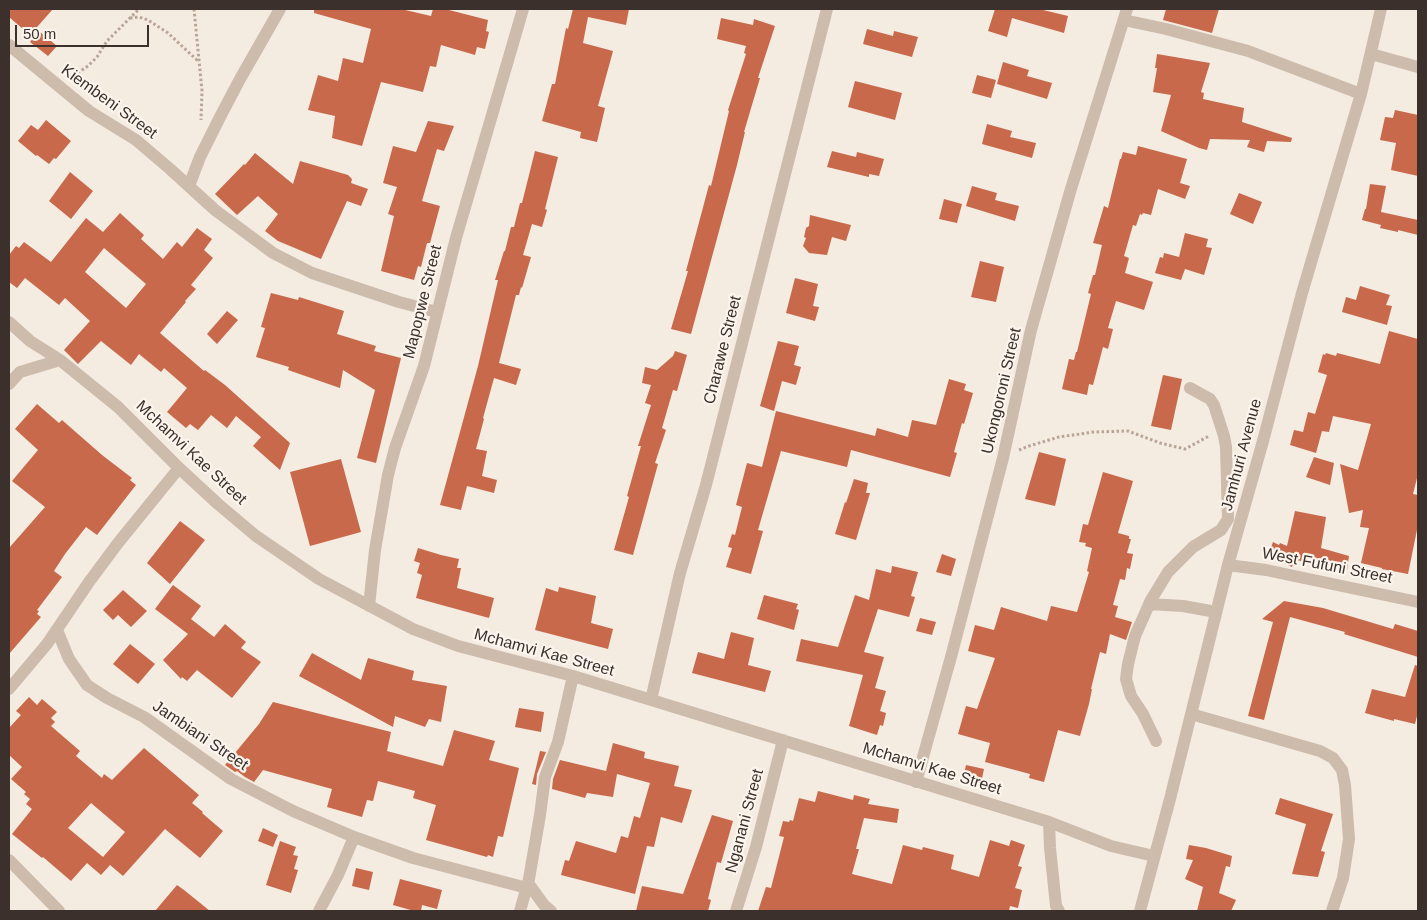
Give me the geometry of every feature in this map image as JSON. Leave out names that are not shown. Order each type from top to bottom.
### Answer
[{"type":"street","points":[[189,186],[200,157],[280,9]]},
{"type":"street","name":"Mapopwe Street","points":[[369,606],[375,550],[394,448],[424,366],[456,238],[523,9]]},
{"type":"street","name":"Charawe Street","points":[[651,700],[680,573],[706,486],[827,9]]},
{"type":"street","name":"Jamhuri Avenue","points":[[1140,911],[1228,565],[1302,293],[1361,94],[1381,9]]},
{"type":"street","points":[[1127,12],[1174,31],[1248,51],[1361,94]]},
{"type":"street","name":"Ukongoroni Street","points":[[916,782],[1003,458],[1034,321],[1070,192],[1127,12]]},
{"type":"street","name":"Kiembeni Street","points":[[9,45],[89,111],[136,140],[215,210],[273,252],[312,273],[437,312]]},
{"type":"street","points":[[1371,54],[1418,67]]},
{"type":"street","name":"Mchamvi Kae Street","points":[[9,322],[30,341],[60,360],[118,406],[179,468],[256,536],[319,579],[413,629],[458,646],[573,676],[1050,822],[1111,846],[1154,856]]},
{"type":"street","points":[[9,384],[20,372],[60,360]]},
{"type":"street","points":[[1156,741],[1143,714],[1131,696],[1126,679],[1135,636],[1149,604],[1168,572],[1193,547],[1220,530],[1228,519],[1225,443],[1214,405],[1203,394],[1190,388]]},
{"type":"street","points":[[9,689],[47,644],[118,543],[179,468]]},
{"type":"street","name":"West Fufuni Street","points":[[1228,565],[1266,570],[1418,602]]},
{"type":"street","points":[[1149,604],[1198,608],[1216,612]]},
{"type":"street","name":"Jambiani Street","points":[[57,630],[68,658],[87,685],[107,698],[144,717],[230,778],[293,811],[354,837],[413,858],[527,885]]},
{"type":"street","points":[[520,911],[527,885],[540,815],[544,776],[558,742],[573,676]]},
{"type":"street","points":[[1191,714],[1320,751],[1332,758],[1342,770],[1349,839],[1342,878],[1332,911]]},
{"type":"street","name":"Nganani Street","points":[[736,911],[756,847],[783,740]]},
{"type":"street","points":[[1050,822],[1050,848],[1056,906],[1059,911]]},
{"type":"street","points":[[319,911],[338,875],[354,837]]},
{"type":"street","points":[[9,860],[59,911]]},
{"type":"street","points":[[527,885],[551,911]]},
{"type":"path","points":[[50,79],[65,77],[79,72],[88,66],[97,57],[107,41],[139,9]]},
{"type":"path","points":[[194,9],[202,91],[201,125]]},
{"type":"path","points":[[130,18],[139,17],[148,20],[168,32],[199,62]]},
{"type":"path","points":[[1003,458],[1029,446],[1059,437],[1094,432],[1128,431],[1160,443],[1185,449],[1208,436],[1225,443]]},
{"type":"building","points":[[9,9],[53,9],[30,35],[9,17]]},
{"type":"building","points":[[314,9],[401,9],[431,16],[433,9],[445,9],[488,20],[486,31],[489,32],[485,49],[477,47],[475,55],[441,45],[436,67],[430,66],[423,92],[381,82],[362,146],[332,138],[335,116],[308,110],[318,75],[338,81],[343,58],[363,63],[371,29],[314,13]]},
{"type":"building","points":[[573,9],[629,9],[626,25],[588,17],[583,43],[613,51],[598,106],[605,108],[597,142],[580,138],[581,132],[542,121],[552,84],[555,84],[566,28],[568,29]]},
{"type":"building","points":[[995,9],[1039,9],[1068,16],[1064,33],[1012,18],[1007,37],[988,31]]},
{"type":"building","points":[[1166,9],[1219,9],[1212,33],[1163,20]]},
{"type":"building","points":[[721,18],[753,25],[754,19],[775,26],[758,78],[760,78],[691,334],[671,329],[688,271],[686,271],[709,185],[711,186],[728,110],[746,54],[744,53],[746,46],[717,39]]},
{"type":"building","points":[[867,29],[893,36],[894,31],[918,37],[912,57],[863,44]]},
{"type":"building","points":[[39,31],[57,46],[48,56],[30,42]]},
{"type":"building","points":[[1157,54],[1210,63],[1201,92],[1204,93],[1203,99],[1244,108],[1242,122],[1292,138],[1291,142],[1267,141],[1264,152],[1247,147],[1250,140],[1210,139],[1207,150],[1161,131],[1171,95],[1153,92]]},
{"type":"building","points":[[1003,62],[1029,70],[1027,76],[1052,83],[1047,99],[997,84]]},
{"type":"building","points":[[977,75],[996,80],[991,98],[972,93]]},
{"type":"building","points":[[855,81],[902,93],[895,120],[848,107]]},
{"type":"building","points":[[1395,110],[1418,115],[1418,176],[1391,170],[1396,143],[1380,140],[1385,117],[1393,118]]},
{"type":"building","points":[[46,120],[71,141],[56,159],[54,158],[49,164],[18,141],[31,125],[38,130]]},
{"type":"building","points":[[428,121],[454,126],[444,151],[437,149],[422,201],[440,206],[430,243],[427,243],[421,267],[418,266],[414,280],[381,271],[394,216],[388,214],[397,187],[383,183],[393,146],[416,152]]},
{"type":"building","points":[[987,124],[1012,131],[1010,137],[1036,143],[1032,158],[982,144]]},
{"type":"building","points":[[1138,146],[1187,159],[1180,183],[1190,186],[1185,199],[1158,189],[1151,215],[1140,214],[1136,226],[1133,225],[1124,256],[1129,258],[1125,273],[1153,282],[1144,310],[1116,301],[1108,328],[1113,329],[1108,349],[1103,347],[1093,385],[1089,384],[1087,395],[1062,389],[1069,359],[1074,360],[1077,352],[1091,294],[1088,293],[1093,275],[1095,275],[1102,245],[1093,243],[1104,206],[1108,208],[1123,152],[1136,155]]},
{"type":"building","points":[[535,151],[558,157],[542,227],[532,224],[523,255],[531,257],[522,288],[519,295],[516,295],[499,363],[521,369],[516,385],[494,378],[476,449],[487,451],[482,476],[497,480],[494,493],[467,486],[461,510],[440,505],[478,366],[498,280],[495,280],[511,227],[514,227],[520,203],[522,203]]},
{"type":"building","points":[[832,151],[856,157],[857,152],[884,159],[879,176],[869,174],[869,177],[827,167]]},
{"type":"building","points":[[255,153],[293,184],[300,161],[348,175],[352,179],[351,183],[368,189],[361,206],[347,201],[321,259],[278,241],[265,231],[278,214],[258,196],[237,215],[215,194]]},
{"type":"building","points":[[70,172],[93,191],[71,219],[49,201]]},
{"type":"building","points":[[1370,184],[1386,186],[1381,212],[1418,220],[1418,235],[1380,228],[1381,225],[1362,220],[1366,209]]},
{"type":"building","points":[[972,186],[997,193],[995,200],[1019,206],[1015,221],[966,206]]},
{"type":"building","points":[[1239,193],[1262,202],[1253,224],[1230,214]]},
{"type":"building","points":[[944,199],[962,204],[957,223],[939,219]]},
{"type":"building","points":[[120,213],[144,235],[141,239],[163,259],[177,242],[182,247],[197,228],[212,239],[204,250],[213,258],[191,285],[196,289],[160,333],[204,371],[225,385],[290,443],[280,470],[253,446],[261,437],[236,416],[227,428],[211,415],[198,430],[190,424],[186,428],[167,412],[187,388],[164,368],[161,372],[139,354],[131,365],[101,341],[78,364],[64,350],[90,321],[65,298],[59,305],[25,278],[17,288],[9,282],[9,255],[16,246],[19,248],[24,242],[51,262],[86,218],[103,232]],"holes":[[[104,248],[146,284],[126,308],[85,272]]]},
{"type":"building","points":[[810,215],[851,225],[846,241],[832,237],[827,255],[809,253],[803,246]]},
{"type":"building","points":[[1185,233],[1208,239],[1206,247],[1212,248],[1204,275],[1185,269],[1181,280],[1155,273],[1160,257],[1163,258],[1164,253],[1179,257]]},
{"type":"building","points":[[980,261],[1004,267],[996,302],[971,297]]},
{"type":"building","points":[[795,278],[818,284],[813,306],[819,307],[815,321],[786,313]]},
{"type":"building","points":[[1360,286],[1390,295],[1386,305],[1392,306],[1387,325],[1342,312],[1346,297],[1356,300]]},
{"type":"building","points":[[271,293],[298,300],[299,297],[344,311],[337,334],[376,346],[374,351],[401,358],[376,463],[357,458],[375,390],[343,370],[340,388],[288,370],[289,367],[256,357],[265,328],[261,327]]},
{"type":"building","points":[[227,311],[238,320],[217,344],[207,334]]},
{"type":"building","points":[[1389,331],[1418,339],[1418,474],[1413,494],[1418,495],[1418,525],[1408,574],[1361,563],[1369,528],[1360,527],[1363,510],[1349,513],[1340,464],[1358,470],[1371,424],[1333,416],[1329,432],[1322,431],[1316,453],[1290,445],[1294,430],[1303,432],[1308,412],[1315,414],[1327,375],[1318,372],[1323,354],[1336,356],[1337,353],[1380,364]]},
{"type":"building","points":[[778,341],[799,346],[794,365],[801,367],[796,385],[782,381],[774,411],[760,406]]},
{"type":"building","points":[[675,351],[687,355],[677,391],[673,390],[662,428],[666,430],[655,463],[658,464],[633,555],[614,550],[641,446],[638,446],[651,405],[645,403],[651,385],[642,383],[645,367],[657,370],[673,356]]},
{"type":"building","points":[[1163,375],[1182,379],[1171,430],[1151,426]]},
{"type":"building","points":[[949,379],[966,384],[964,390],[973,393],[954,452],[957,453],[950,477],[851,450],[847,467],[781,451],[758,530],[763,531],[751,574],[726,567],[732,548],[728,547],[732,534],[735,535],[742,507],[736,505],[747,463],[762,467],[776,411],[875,436],[877,428],[908,437],[912,420],[936,425]]},
{"type":"building","points":[[37,404],[59,423],[62,420],[132,478],[130,480],[136,485],[97,535],[86,527],[65,554],[54,571],[62,577],[37,610],[39,611],[37,614],[41,617],[9,654],[9,548],[45,507],[12,481],[38,450],[15,429]]},
{"type":"building","points":[[1039,452],[1066,459],[1055,506],[1025,499]]},
{"type":"building","points":[[1314,457],[1334,463],[1330,485],[1306,477]]},
{"type":"building","points":[[341,459],[361,532],[310,546],[290,472]]},
{"type":"building","points":[[1103,472],[1133,481],[1118,533],[1129,536],[1129,539],[1131,539],[1127,553],[1133,554],[1130,569],[1127,568],[1125,580],[1120,579],[1113,605],[1118,606],[1115,617],[1132,622],[1126,640],[1110,634],[1106,654],[1100,652],[1080,736],[1058,730],[1044,782],[1029,778],[1030,774],[985,762],[990,743],[958,734],[966,706],[977,709],[995,658],[968,651],[975,625],[994,630],[1001,607],[1047,621],[1051,606],[1077,612],[1089,572],[1087,571],[1092,548],[1085,546],[1086,543],[1079,542],[1083,524],[1088,525]]},
{"type":"building","points":[[854,479],[868,483],[866,493],[870,493],[856,540],[835,534]]},
{"type":"building","points":[[1295,511],[1326,517],[1321,548],[1349,556],[1347,570],[1296,560],[1292,567],[1268,556],[1273,542],[1287,546]]},
{"type":"building","points":[[180,521],[205,540],[170,584],[147,563]]},
{"type":"building","points":[[418,548],[459,559],[457,568],[461,568],[457,588],[494,598],[489,618],[416,598],[422,575],[417,573],[420,563],[414,561]]},
{"type":"building","points":[[942,554],[956,559],[951,576],[936,572]]},
{"type":"building","points":[[892,566],[918,572],[911,596],[915,597],[909,617],[878,609],[864,652],[884,657],[875,688],[886,691],[880,711],[886,713],[883,726],[880,725],[877,735],[849,726],[863,675],[796,661],[801,639],[838,647],[855,595],[869,600],[876,569],[891,573]]},
{"type":"building","points":[[173,585],[201,606],[191,619],[214,637],[225,624],[246,642],[241,648],[261,662],[232,698],[197,670],[187,681],[182,677],[181,679],[163,660],[188,634],[155,609]]},
{"type":"building","points":[[559,587],[596,596],[591,623],[613,629],[608,649],[535,630],[546,588],[558,592]]},
{"type":"building","points":[[123,590],[147,611],[131,627],[118,615],[113,620],[103,610]]},
{"type":"building","points":[[764,595],[798,604],[796,609],[799,610],[794,630],[757,619]]},
{"type":"building","points":[[1284,601],[1323,608],[1393,629],[1395,624],[1418,631],[1418,657],[1344,634],[1345,632],[1290,617],[1264,720],[1248,716],[1273,622],[1262,619]]},
{"type":"building","points":[[920,618],[936,622],[932,635],[916,631]]},
{"type":"building","points":[[731,632],[754,638],[748,665],[771,671],[765,692],[692,673],[698,652],[724,659]]},
{"type":"building","points":[[130,644],[155,664],[138,684],[113,664]]},
{"type":"building","points":[[312,653],[361,680],[368,658],[414,671],[412,680],[447,686],[441,722],[429,719],[425,727],[395,716],[393,727],[299,676]]},
{"type":"building","points":[[1415,665],[1418,666],[1418,712],[1415,724],[1394,719],[1394,721],[1365,713],[1372,689],[1405,697]]},
{"type":"building","points":[[29,697],[37,705],[42,699],[57,712],[51,718],[55,722],[51,726],[80,751],[76,756],[102,778],[104,774],[112,780],[144,748],[199,795],[192,803],[223,831],[200,858],[165,829],[123,876],[110,865],[101,875],[87,863],[71,881],[12,834],[32,809],[26,804],[30,799],[24,794],[26,792],[11,779],[22,767],[9,755],[9,728],[21,715],[16,711]],"holes":[[[91,803],[125,832],[103,857],[68,828]]]},
{"type":"building","points":[[273,702],[391,732],[387,751],[443,766],[454,730],[495,741],[489,760],[519,768],[503,837],[498,836],[493,857],[426,840],[436,805],[413,798],[415,791],[378,781],[373,801],[367,800],[362,817],[327,807],[332,789],[263,770],[254,782],[225,765],[259,724]]},
{"type":"building","points":[[519,708],[544,712],[541,732],[515,727]]},
{"type":"building","points":[[613,743],[645,752],[644,758],[679,766],[674,786],[692,790],[682,823],[661,817],[654,847],[647,846],[635,894],[561,875],[565,860],[569,861],[576,841],[616,853],[621,836],[628,838],[634,816],[640,818],[650,783],[617,774],[613,797],[587,793],[585,798],[552,789],[553,779],[560,760],[606,771]]},
{"type":"building","points":[[540,751],[546,752],[537,774],[536,785],[532,784]]},
{"type":"building","points":[[966,765],[984,769],[981,783],[963,779]]},
{"type":"building","points":[[818,791],[853,800],[854,795],[870,799],[868,804],[899,809],[897,823],[864,818],[856,849],[859,849],[852,874],[892,884],[903,845],[922,850],[923,847],[954,855],[951,869],[979,877],[990,840],[1009,846],[1011,840],[1025,845],[1018,866],[1022,867],[1015,888],[1022,890],[1018,908],[1010,906],[1009,911],[758,911],[766,887],[771,888],[784,837],[779,836],[783,821],[793,821],[799,798],[815,802]]},
{"type":"building","points":[[1280,798],[1333,814],[1321,851],[1325,852],[1318,877],[1292,874],[1306,824],[1275,814]]},
{"type":"building","points":[[712,815],[733,821],[721,863],[717,862],[708,899],[711,900],[708,911],[636,911],[642,886],[683,894]]},
{"type":"building","points":[[263,828],[278,835],[273,847],[258,841]]},
{"type":"building","points":[[280,841],[296,847],[293,855],[298,856],[294,869],[298,870],[291,893],[266,885]]},
{"type":"building","points":[[1189,845],[1232,856],[1230,867],[1226,866],[1219,893],[1236,900],[1231,911],[1197,911],[1203,887],[1185,879],[1193,860],[1186,859]]},
{"type":"building","points":[[356,868],[373,872],[369,890],[352,886]]},
{"type":"building","points":[[400,879],[442,890],[437,909],[422,905],[421,911],[414,911],[393,905]]},
{"type":"building","points":[[177,885],[184,890],[210,911],[155,911]]}]
